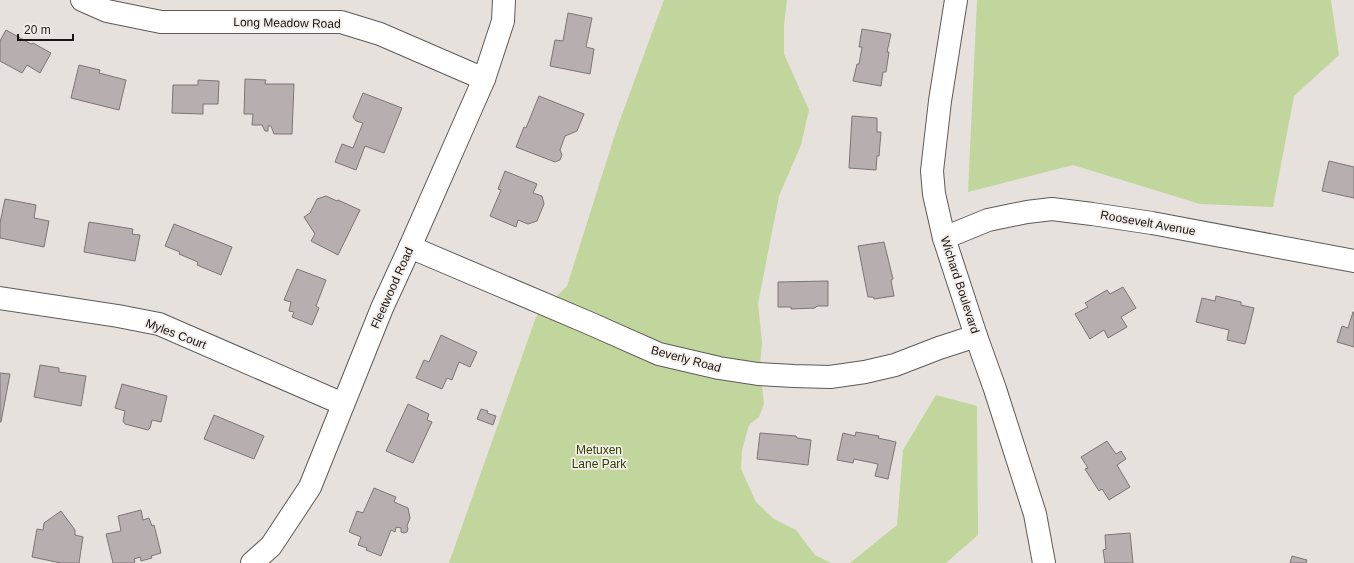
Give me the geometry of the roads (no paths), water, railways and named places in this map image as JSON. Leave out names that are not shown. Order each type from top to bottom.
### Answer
[{"type":"street","name":"Long Meadow Road","points":[[82,0],[107,11],[161,22],[342,22],[380,34],[484,79]]},
{"type":"street","name":"Fleetwood Road","points":[[252,563],[271,546],[310,487],[382,308],[484,79],[503,21],[504,0]]},
{"type":"street","name":"Wichard Boulevard","points":[[956,0],[940,101],[932,172],[934,194],[944,238],[1035,514],[1044,563]]},
{"type":"street","name":"Roosevelt Avenue","points":[[944,238],[988,220],[1027,212],[1052,209],[1152,223],[1354,261]]},
{"type":"street","name":"Beverly Road","points":[[410,247],[659,354],[719,368],[758,374],[830,377],[865,372],[895,365],[976,336]]},
{"type":"street","name":"Myles Court","points":[[0,298],[118,316],[159,324],[343,404]]},
{"type":"park label","name":"Metuxen Lane Park","points":[[599,457]]}]
